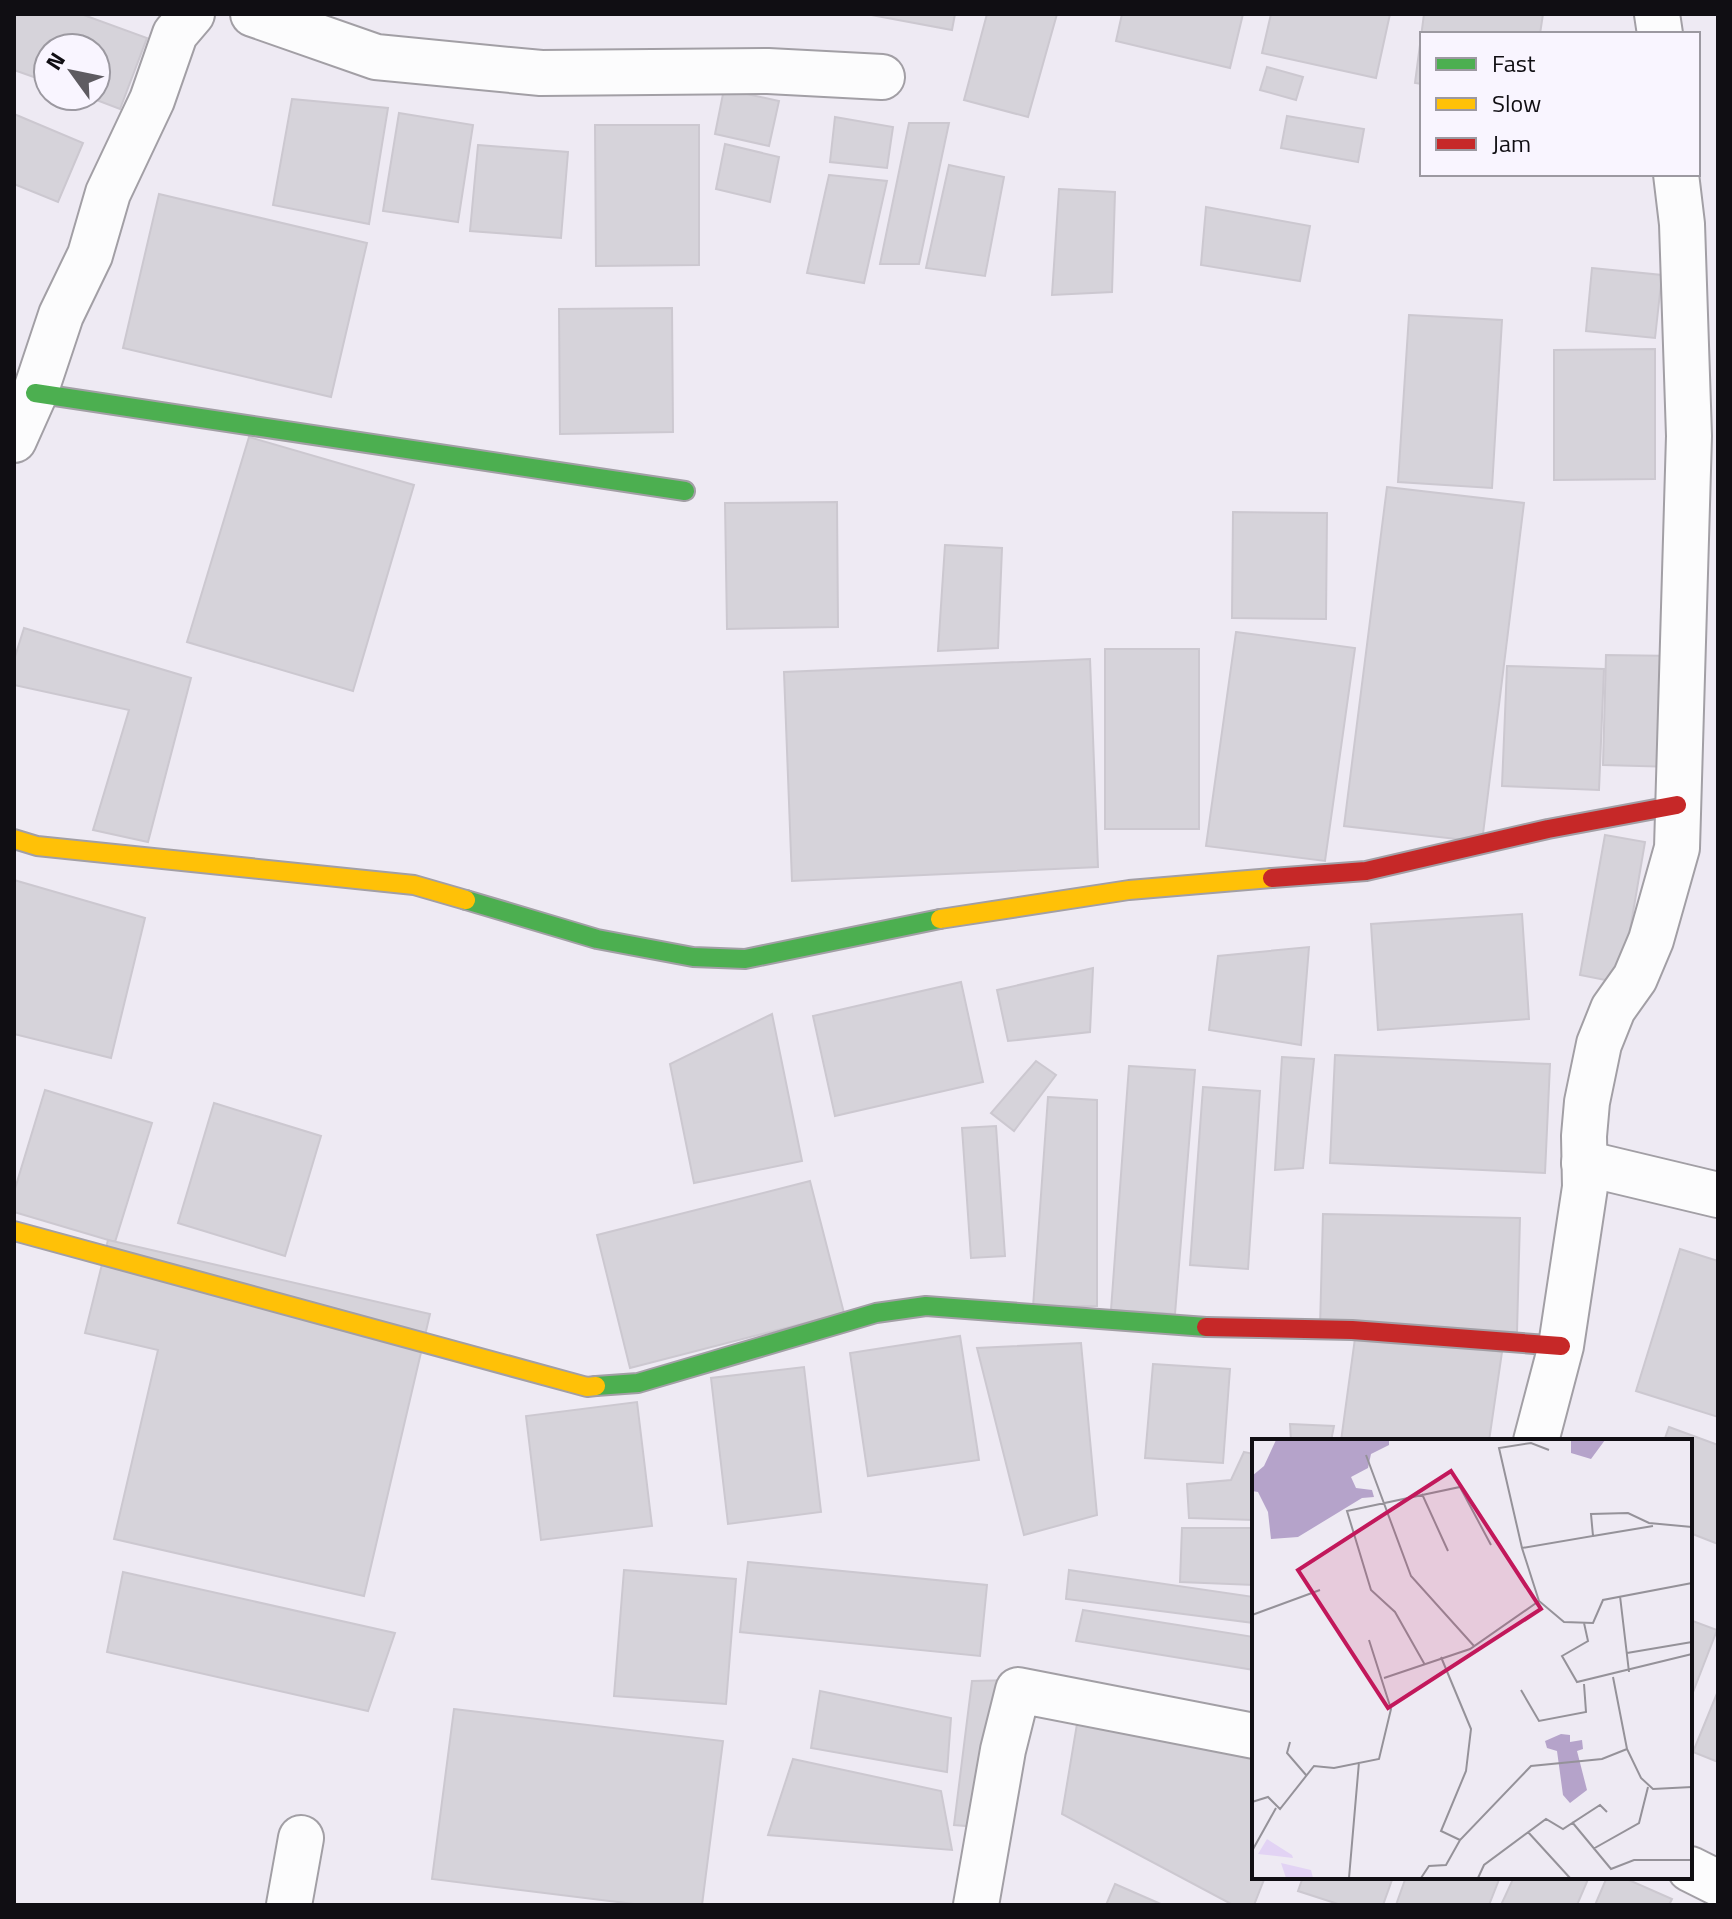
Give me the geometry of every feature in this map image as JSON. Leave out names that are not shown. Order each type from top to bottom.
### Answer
[{"type":"street","points":[[14,440],[35,393],[61,315],[90,255],[108,193],[152,100],[175,34],[192,14]]},
{"type":"street","points":[[253,14],[376,57],[541,73],[768,71],[882,77]]},
{"type":"street","points":[[1537,1439],[1561,1346],[1585,1187],[1587,1102],[1599,1044],[1613,1009],[1635,978],[1651,940],[1677,848],[1689,436],[1682,224],[1676,176]]},
{"type":"street","points":[[35,393],[685,491]]},
{"type":"street","points":[[14,839],[37,846],[414,885],[597,939],[693,957],[745,959],[902,925],[1129,890],[1366,871],[1548,829],[1677,805]]},
{"type":"street","points":[[1584,1163],[1718,1195]]},
{"type":"street","points":[[14,1231],[587,1387],[638,1383],[876,1313],[926,1306],[1207,1327],[1352,1330],[1561,1346]]},
{"type":"street","points":[[976,1905],[1003,1750],[1018,1690],[1252,1736]]},
{"type":"street","points":[[289,1905],[301,1838]]},
{"type":"street","points":[[1692,1870],[1718,1883]]},
{"type":"building","points":[[14,14],[81,14],[147,38],[120,109],[112,106],[112,32],[32,32],[32,76],[14,70]]},
{"type":"building","points":[[866,14],[955,14],[952,30]]},
{"type":"building","points":[[987,14],[1057,14],[1028,117],[964,100]]},
{"type":"building","points":[[1122,14],[1243,14],[1230,68],[1116,41]]},
{"type":"building","points":[[1271,14],[1390,14],[1376,78],[1262,53]]},
{"type":"building","points":[[1424,14],[1543,14],[1540,32],[1422,32]]},
{"type":"building","points":[[1420,45],[1420,84],[1415,83]]},
{"type":"building","points":[[1267,67],[1303,77],[1296,100],[1260,90]]},
{"type":"building","points":[[724,89],[779,101],[769,146],[715,134]]},
{"type":"building","points":[[292,99],[388,108],[369,224],[273,205]]},
{"type":"building","points":[[399,113],[473,125],[458,222],[383,211]]},
{"type":"building","points":[[14,114],[83,143],[58,202],[14,184]]},
{"type":"building","points":[[1287,116],[1364,129],[1358,162],[1281,148]]},
{"type":"building","points":[[835,117],[893,127],[887,168],[830,162]]},
{"type":"building","points":[[909,123],[949,123],[919,264],[880,264]]},
{"type":"building","points":[[595,125],[699,125],[699,265],[596,266]]},
{"type":"building","points":[[725,144],[779,157],[770,202],[716,189]]},
{"type":"building","points":[[478,145],[568,152],[561,238],[470,231]]},
{"type":"building","points":[[949,165],[1004,177],[985,276],[926,268]]},
{"type":"building","points":[[829,175],[887,181],[864,283],[807,273]]},
{"type":"building","points":[[1059,189],[1115,192],[1112,292],[1052,295]]},
{"type":"building","points":[[159,194],[367,243],[331,397],[123,348]]},
{"type":"building","points":[[1206,207],[1310,226],[1300,281],[1201,265]]},
{"type":"building","points":[[1592,268],[1662,275],[1655,338],[1586,331]]},
{"type":"building","points":[[672,308],[673,432],[560,434],[559,309]]},
{"type":"building","points":[[1409,315],[1502,320],[1492,488],[1398,482]]},
{"type":"building","points":[[1655,349],[1655,479],[1554,480],[1554,350]]},
{"type":"building","points":[[249,437],[414,485],[353,691],[187,642]]},
{"type":"building","points":[[1387,487],[1524,503],[1482,842],[1344,826]]},
{"type":"building","points":[[837,502],[838,627],[727,629],[725,503]]},
{"type":"building","points":[[1233,512],[1327,513],[1326,619],[1232,618]]},
{"type":"building","points":[[945,545],[1002,548],[998,648],[938,651]]},
{"type":"building","points":[[24,628],[191,678],[148,842],[93,830],[129,710],[14,685],[14,660]]},
{"type":"building","points":[[1236,632],[1355,648],[1325,861],[1206,846]]},
{"type":"building","points":[[1105,649],[1199,649],[1199,829],[1105,829]]},
{"type":"building","points":[[1606,655],[1678,656],[1675,767],[1603,765]]},
{"type":"building","points":[[1090,659],[1098,867],[792,881],[784,672]]},
{"type":"building","points":[[1507,666],[1604,669],[1599,790],[1502,786]]},
{"type":"building","points":[[1605,835],[1645,842],[1621,983],[1580,975]]},
{"type":"building","points":[[14,880],[145,918],[111,1058],[14,1034]]},
{"type":"building","points":[[1522,914],[1529,1019],[1378,1030],[1371,924]]},
{"type":"building","points":[[1309,947],[1301,1045],[1209,1030],[1218,956]]},
{"type":"building","points":[[1093,968],[1090,1032],[1008,1041],[997,990]]},
{"type":"building","points":[[961,982],[983,1082],[835,1116],[813,1016]]},
{"type":"building","points":[[772,1014],[802,1161],[694,1183],[670,1064]]},
{"type":"building","points":[[1335,1055],[1550,1064],[1545,1173],[1330,1163]]},
{"type":"building","points":[[1282,1057],[1314,1059],[1303,1168],[1275,1170]]},
{"type":"building","points":[[1036,1061],[1056,1075],[1014,1131],[991,1113]]},
{"type":"building","points":[[1129,1066],[1195,1070],[1175,1314],[1111,1310]]},
{"type":"building","points":[[1203,1087],[1260,1091],[1248,1269],[1190,1265]]},
{"type":"building","points":[[45,1090],[152,1123],[115,1242],[14,1212],[14,1192]]},
{"type":"building","points":[[1048,1097],[1097,1100],[1097,1306],[1033,1307]]},
{"type":"building","points":[[214,1103],[321,1136],[285,1256],[178,1223]]},
{"type":"building","points":[[996,1126],[1005,1256],[971,1258],[962,1128]]},
{"type":"building","points":[[810,1181],[844,1313],[630,1368],[597,1235]]},
{"type":"building","points":[[1323,1214],[1520,1218],[1517,1332],[1320,1328]]},
{"type":"building","points":[[108,1240],[430,1314],[364,1596],[114,1539],[158,1350],[85,1333]]},
{"type":"building","points":[[1680,1249],[1718,1261],[1718,1417],[1636,1391]]},
{"type":"building","points":[[1356,1331],[1502,1352],[1489,1439],[1341,1439]]},
{"type":"building","points":[[960,1336],[979,1460],[868,1476],[850,1353]]},
{"type":"building","points":[[1081,1343],[1097,1515],[1024,1535],[977,1348]]},
{"type":"building","points":[[1153,1364],[1230,1369],[1223,1463],[1145,1458]]},
{"type":"building","points":[[804,1367],[821,1512],[728,1524],[711,1378]]},
{"type":"building","points":[[637,1402],[652,1526],[541,1540],[526,1416]]},
{"type":"building","points":[[1290,1424],[1334,1426],[1331,1439],[1291,1439]]},
{"type":"building","points":[[1669,1427],[1718,1445],[1718,1544],[1692,1534],[1692,1439],[1665,1439]]},
{"type":"building","points":[[1244,1452],[1252,1454],[1252,1520],[1189,1518],[1187,1484],[1231,1480]]},
{"type":"building","points":[[1182,1528],[1252,1528],[1252,1585],[1180,1582]]},
{"type":"building","points":[[748,1562],[987,1585],[980,1656],[740,1632]]},
{"type":"building","points":[[624,1570],[736,1579],[726,1704],[614,1696]]},
{"type":"building","points":[[1069,1570],[1252,1597],[1252,1623],[1066,1599]]},
{"type":"building","points":[[123,1572],[395,1633],[368,1711],[107,1652]]},
{"type":"building","points":[[1083,1610],[1252,1637],[1252,1670],[1076,1641]]},
{"type":"building","points":[[1692,1621],[1717,1630],[1692,1695]]},
{"type":"building","points":[[1013,1680],[1003,1829],[954,1825],[972,1681]]},
{"type":"building","points":[[820,1691],[951,1718],[947,1772],[811,1748]]},
{"type":"building","points":[[1718,1691],[1718,1762],[1693,1752]]},
{"type":"building","points":[[454,1709],[723,1741],[702,1905],[642,1905],[432,1879]]},
{"type":"building","points":[[1077,1724],[1252,1758],[1252,1879],[1264,1879],[1254,1905],[1233,1905],[1062,1814]]},
{"type":"building","points":[[793,1759],[941,1791],[952,1850],[768,1835]]},
{"type":"building","points":[[1302,1879],[1392,1879],[1383,1905],[1341,1905],[1298,1891]]},
{"type":"building","points":[[1405,1879],[1499,1879],[1489,1905],[1396,1905]]},
{"type":"building","points":[[1513,1879],[1588,1879],[1577,1905],[1501,1905]]},
{"type":"building","points":[[1606,1879],[1627,1879],[1672,1899],[1669,1905],[1595,1905]]},
{"type":"building","points":[[1115,1884],[1163,1905],[1106,1905]]},
{"type":"traffic: fast","points":[[35,393],[685,491]]},
{"type":"traffic: fast","points":[[466,900],[597,939],[693,957],[745,959],[940,919]]},
{"type":"traffic: fast","points":[[596,1386],[638,1383],[876,1313],[926,1306],[1206,1327]]},
{"type":"traffic: slow","points":[[14,839],[37,846],[414,885],[466,900]]},
{"type":"traffic: slow","points":[[940,919],[1129,890],[1272,878]]},
{"type":"traffic: slow","points":[[14,1231],[587,1387],[596,1386]]},
{"type":"traffic: jam","points":[[1272,878],[1366,871],[1548,829],[1677,805]]},
{"type":"traffic: jam","points":[[1206,1327],[1352,1330],[1561,1346]]}]
